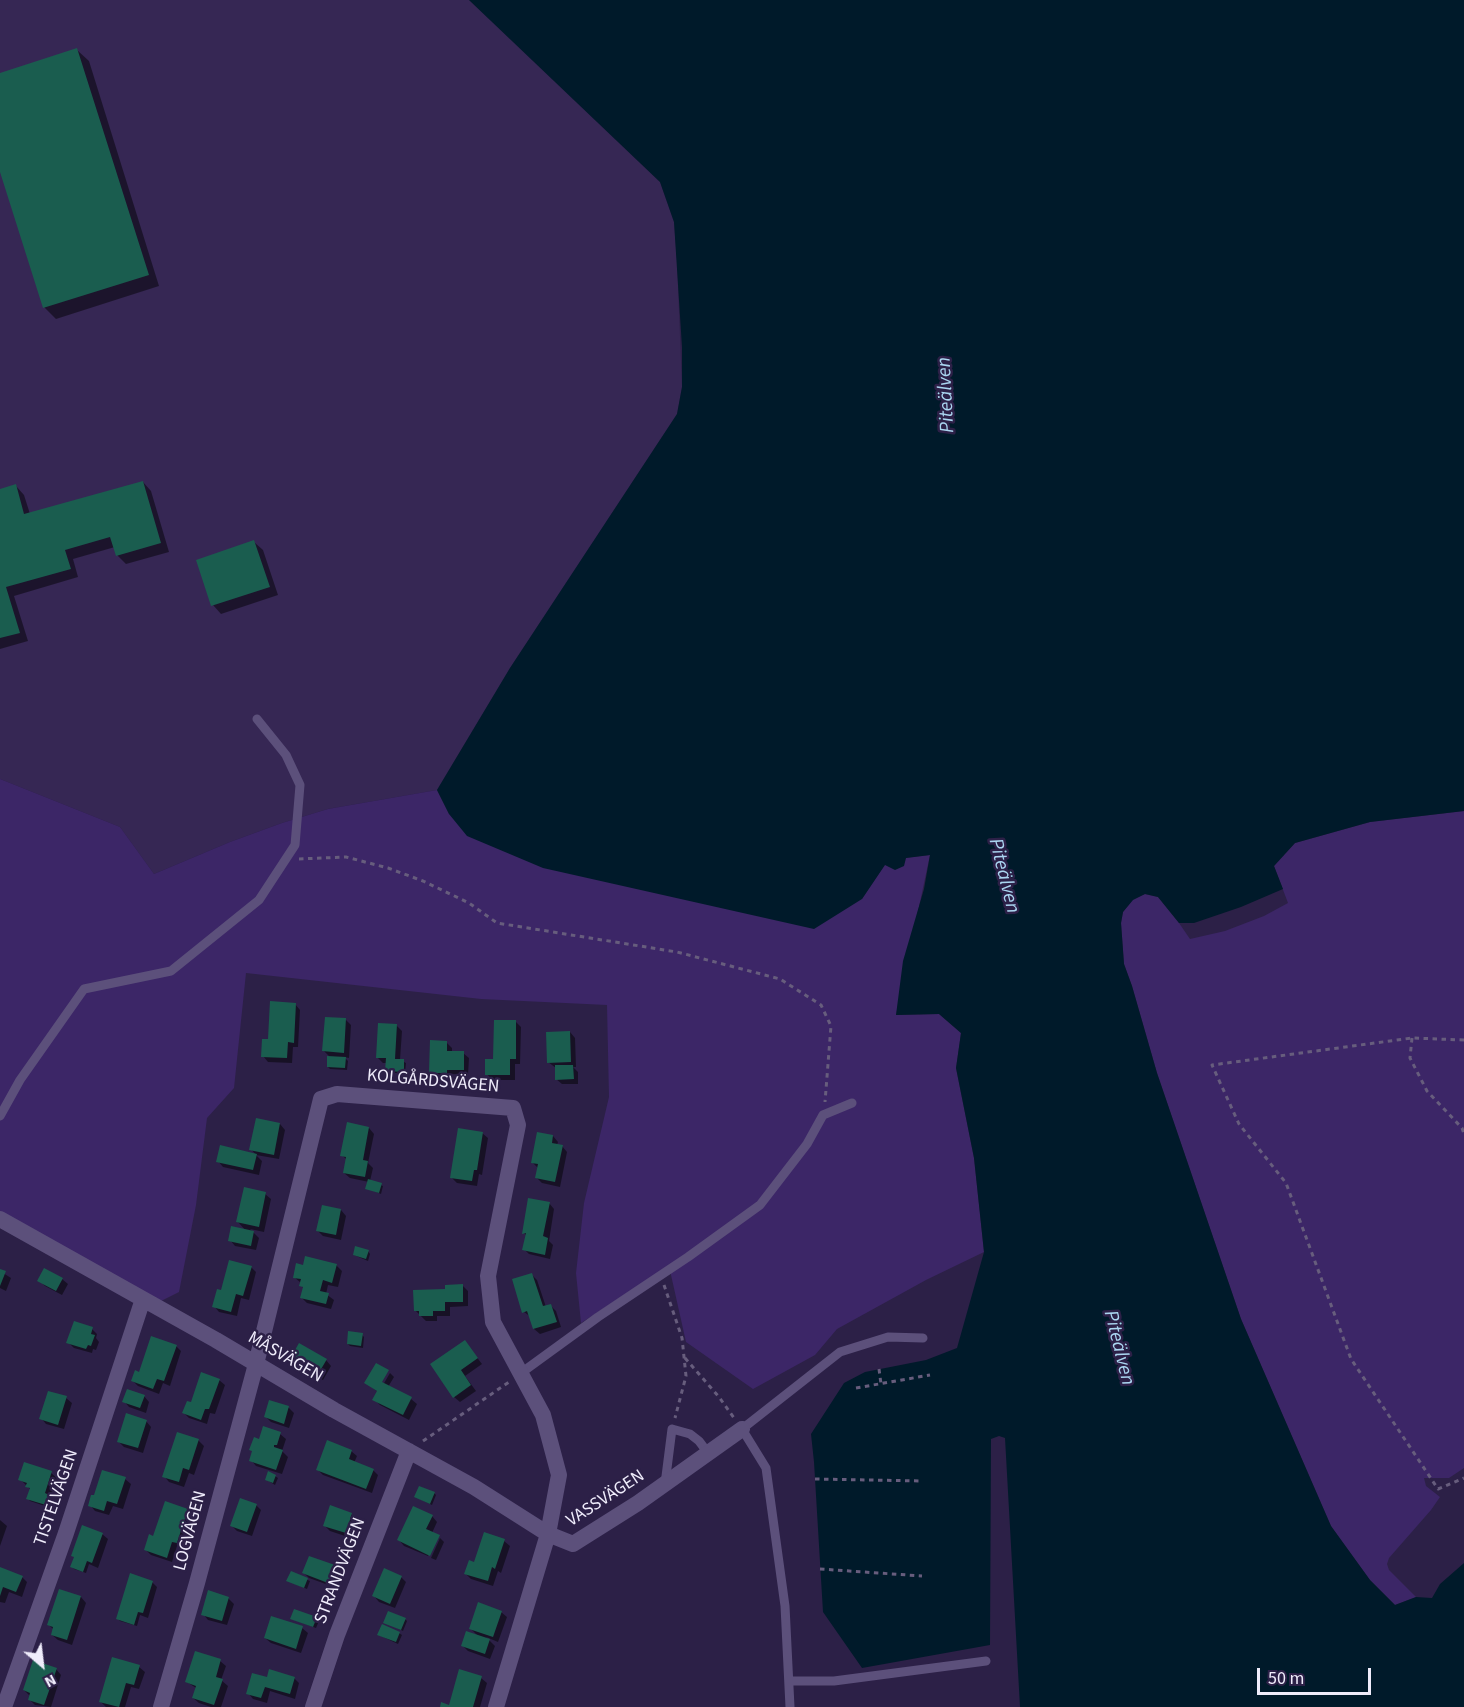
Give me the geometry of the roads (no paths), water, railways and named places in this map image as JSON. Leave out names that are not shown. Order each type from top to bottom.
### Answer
[{"type":"street","name":"KOLGÅRDSVÄGEN","points":[[256,1364],[321,1099],[338,1094],[513,1108],[518,1125],[488,1276],[493,1322],[543,1414],[559,1475],[548,1534]]},
{"type":"street","name":"MÅSVÄGEN","points":[[0,1219],[474,1487],[548,1534]]},
{"type":"street","name":"TISTELVÄGEN","points":[[4,1707],[66,1533],[143,1299]]},
{"type":"street","name":"LOGVÄGEN","points":[[161,1707],[256,1364]]},
{"type":"street","name":"VASSVÄGEN","points":[[496,1707],[548,1534],[573,1544],[665,1484],[742,1429]]},
{"type":"street","name":"STRANDVÄGEN","points":[[313,1707],[337,1635],[409,1451]]},
{"type":"lane","points":[[0,1116],[20,1080],[84,989],[171,971],[259,900],[295,845],[300,785],[286,755],[257,719]]},
{"type":"lane","points":[[521,1373],[760,1205],[807,1144],[823,1115],[852,1103]]},
{"type":"lane","points":[[790,1707],[786,1606],[766,1468],[742,1429],[840,1352],[888,1336],[923,1338]]},
{"type":"lane","points":[[665,1484],[672,1429],[690,1434],[708,1453]]},
{"type":"lane","points":[[789,1681],[834,1681],[986,1661]]},
{"type":"water","name":"Piteälven","points":[[469,0],[1464,0],[1464,811],[1370,822],[1295,843],[1274,866],[1283,889],[1241,907],[1194,923],[1179,923],[1158,897],[1145,894],[1133,900],[1123,912],[1121,923],[1124,964],[1157,1073],[1241,1319],[1331,1526],[1370,1580],[1395,1605],[1416,1597],[1432,1598],[1440,1584],[1464,1563],[1464,1707],[1020,1707],[1005,1438],[999,1436],[991,1439],[990,1645],[862,1668],[823,1612],[811,1434],[844,1383],[865,1372],[926,1360],[957,1348],[984,1252],[974,1158],[956,1068],[961,1033],[939,1014],[896,1015],[903,961],[924,889],[930,855],[906,858],[904,866],[895,870],[885,865],[862,899],[814,929],[543,868],[467,836],[449,814],[437,790],[510,668],[677,414],[682,387],[682,347],[674,222],[660,182]]}]
